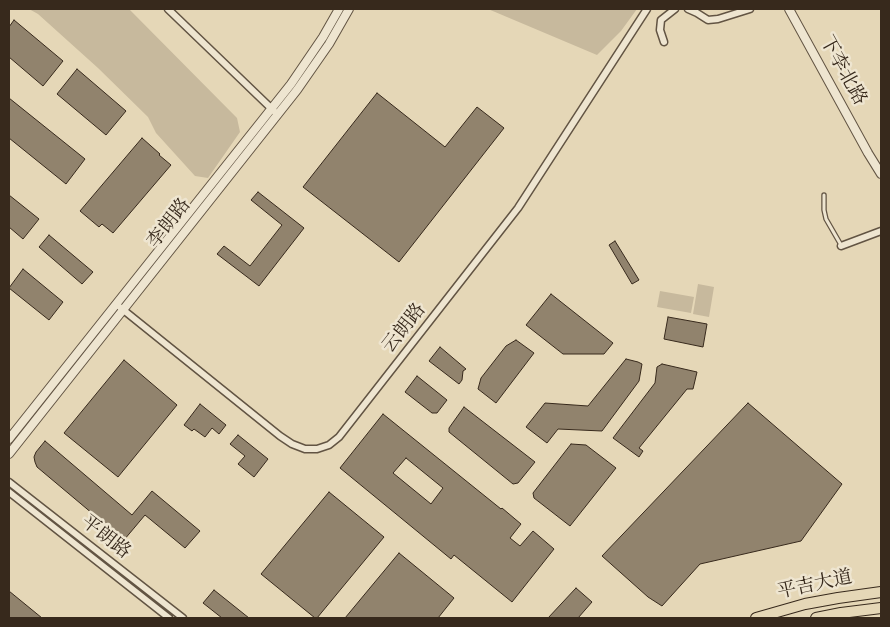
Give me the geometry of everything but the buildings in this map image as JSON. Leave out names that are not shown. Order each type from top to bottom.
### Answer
[{"type":"main road","name":"平吉大道","points":[[756,618],[805,604],[881,592]]},
{"type":"main road","name":"平吉大道","points":[[816,618],[881,608]]},
{"type":"street","points":[[168,9],[275,111]]},
{"type":"street","name":"李朗路","points":[[9,454],[123,310],[275,111],[339,9]]},
{"type":"street","name":"李朗路","points":[[9,439],[116,304],[275,111],[314,67],[349,9]]},
{"type":"street","name":"云朗路","points":[[116,304],[292,444],[305,449],[317,449],[329,445],[339,437],[518,208],[647,9]]},
{"type":"street","points":[[664,42],[660,30],[661,20],[675,9]]},
{"type":"street","points":[[688,9],[708,20],[718,19],[750,9]]},
{"type":"street","name":"下李北路","points":[[789,9],[881,174]]},
{"type":"street","points":[[841,246],[881,231]]},
{"type":"street","name":"平朗路","points":[[9,482],[183,618]]},
{"type":"street","name":"平朗路","points":[[9,492],[169,618]]},
{"type":"lane","points":[[824,195],[826,219],[841,246]]},
{"type":"shaded area","points":[[29,9],[129,9],[237,118],[240,132],[208,178],[195,176],[156,133],[148,117],[98,68],[38,14]]},
{"type":"shaded area","points":[[488,9],[637,9],[621,31],[597,55]]},
{"type":"shaded area","points":[[698,284],[714,287],[709,317],[693,314]]},
{"type":"shaded area","points":[[660,291],[694,297],[691,313],[657,307]]}]
